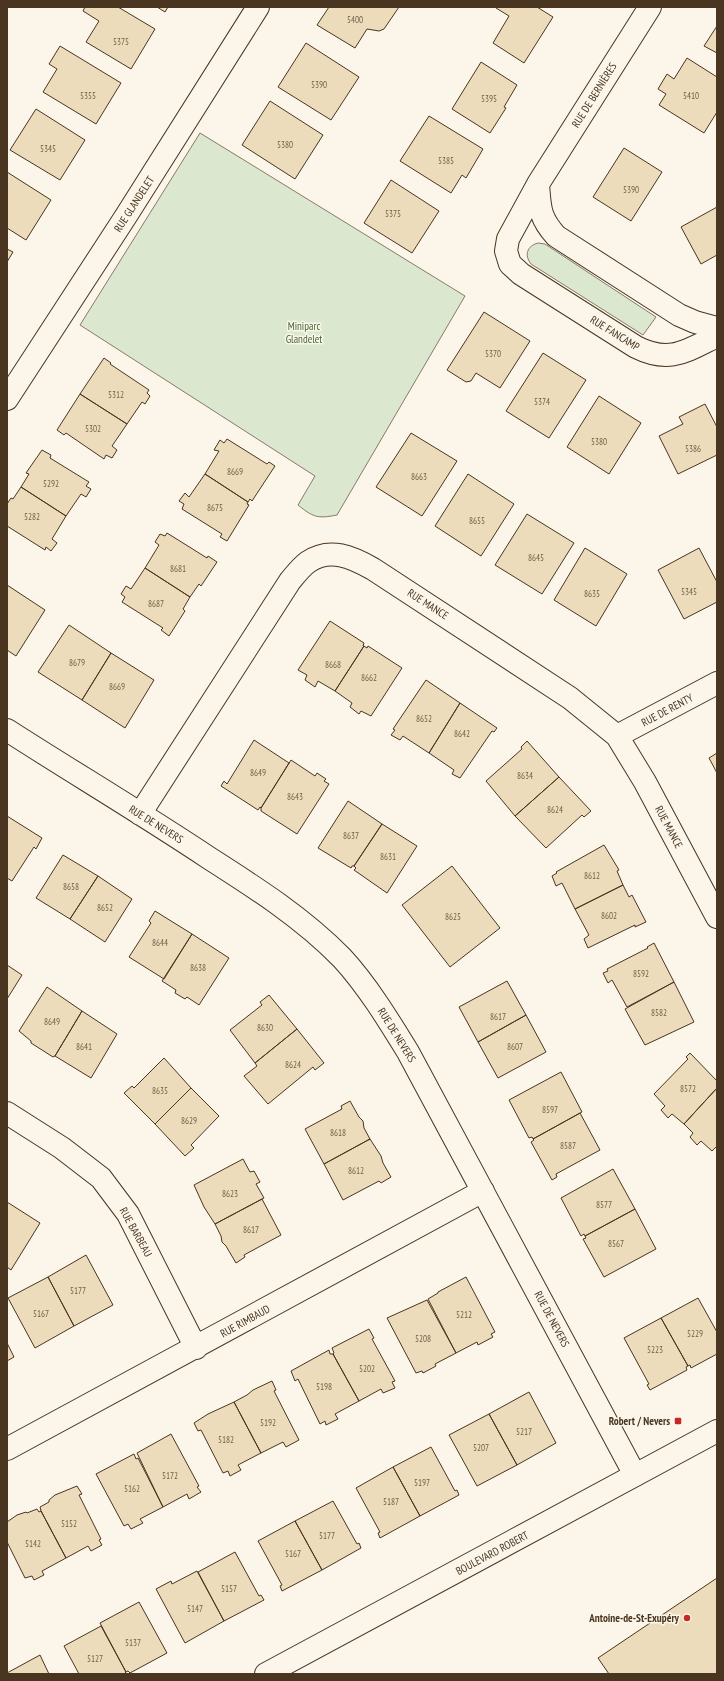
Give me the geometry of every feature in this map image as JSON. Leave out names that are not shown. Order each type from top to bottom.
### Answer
[{"type":"street","name":"RUE GLANDELET","points":[[7,399],[130,210],[258,7]]},
{"type":"street","name":"RUE DE BERNIÈRES","points":[[521,274],[510,264],[506,251],[508,240],[538,184],[650,7]]},
{"type":"street","points":[[538,184],[540,212],[546,225],[556,236],[679,315],[695,322],[717,328]]},
{"type":"street","name":"RUE FANCAMP","points":[[521,274],[647,353],[659,356],[671,355],[683,352],[717,336]]},
{"type":"street","name":"RUE MANCE","points":[[140,814],[290,580],[308,562],[329,554],[352,558],[373,568],[570,698],[617,736],[645,782],[717,917]]},
{"type":"street","name":"RUE DE RENTY","points":[[617,736],[717,683]]},
{"type":"street","name":"RUE DE NEVERS","points":[[7,730],[267,895],[306,925],[342,959],[381,1008],[408,1052],[635,1475]]},
{"type":"street","name":"RUE BARBEAU","points":[[7,1114],[62,1148],[101,1178],[128,1214],[196,1348]]},
{"type":"street","name":"RUE RIMBAUD","points":[[7,1449],[196,1348],[483,1191]]},
{"type":"street","name":"BOULEVARD ROBERT","points":[[266,1674],[717,1431]]},
{"type":"green space","name":"Miniparc Glandelet","points":[[200,133],[465,296],[337,515],[325,517],[316,516],[298,505],[315,476],[80,325]]},
{"type":"green space","points":[[538,243],[545,244],[656,317],[643,335],[531,264],[527,254],[528,251],[531,246]]},
{"type":"building","points":[[85,7],[118,7],[155,29],[131,69],[86,42],[99,21],[83,11]]},
{"type":"building","points":[[157,7],[168,7],[165,12]]},
{"type":"building","points":[[329,7],[399,7],[384,29],[379,31],[367,29],[355,48],[317,25]]},
{"type":"building","points":[[537,7],[553,17],[524,63],[493,43],[509,16],[496,8]]},
{"type":"building","points":[[717,26],[717,53],[704,46]]},
{"type":"building","points":[[306,43],[359,77],[331,120],[278,87]]},
{"type":"building","points":[[60,46],[121,83],[96,124],[43,92],[57,69],[49,64]]},
{"type":"building","points":[[687,58],[717,77],[717,112],[704,133],[659,105],[666,94],[658,89],[667,74],[674,79]]},
{"type":"building","points":[[481,62],[517,85],[504,107],[506,108],[490,133],[452,109]]},
{"type":"building","points":[[270,101],[323,135],[295,179],[242,145]]},
{"type":"building","points":[[36,109],[85,140],[60,180],[10,150]]},
{"type":"building","points":[[429,116],[483,149],[466,178],[462,175],[451,193],[400,161]]},
{"type":"building","points":[[624,148],[662,172],[631,221],[593,197]]},
{"type":"building","points":[[7,172],[51,200],[26,240],[7,228]]},
{"type":"building","points":[[391,180],[439,211],[412,253],[364,223]]},
{"type":"building","points":[[717,207],[717,255],[701,264],[681,227]]},
{"type":"building","points":[[7,249],[13,252],[7,262]]},
{"type":"building","points":[[484,312],[530,341],[500,388],[476,373],[471,381],[466,382],[447,370]]},
{"type":"building","points":[[543,353],[586,380],[549,438],[506,411]]},
{"type":"building","points":[[104,358],[111,363],[110,364],[149,390],[147,393],[150,396],[145,404],[142,402],[127,424],[80,394]]},
{"type":"building","points":[[80,394],[127,424],[112,446],[117,450],[112,458],[106,455],[104,459],[66,433],[64,435],[57,430]]},
{"type":"building","points":[[599,396],[641,423],[609,474],[567,447]]},
{"type":"building","points":[[705,404],[717,427],[717,455],[678,474],[659,436],[683,424],[679,417]]},
{"type":"building","points":[[411,433],[457,461],[422,516],[376,487]]},
{"type":"building","points":[[227,439],[267,464],[269,462],[275,466],[252,501],[250,499],[248,502],[205,474],[219,451],[214,450],[220,440],[224,443]]},
{"type":"building","points":[[42,450],[51,455],[50,458],[89,482],[86,486],[91,489],[86,497],[81,494],[66,516],[21,487],[29,474],[26,473]]},
{"type":"building","points":[[205,474],[248,502],[247,504],[249,505],[227,541],[220,537],[222,534],[182,509],[184,504],[179,501],[185,493],[189,497]]},
{"type":"building","points":[[468,474],[514,504],[481,556],[435,526]]},
{"type":"building","points":[[21,487],[66,516],[52,539],[57,543],[51,551],[46,547],[45,550],[7,526],[7,504],[11,498],[13,499]]},
{"type":"building","points":[[527,514],[574,543],[542,594],[495,565]]},
{"type":"building","points":[[167,533],[207,558],[208,556],[217,562],[201,586],[199,584],[190,597],[145,568],[159,545],[155,542],[160,534],[165,536]]},
{"type":"building","points":[[585,548],[627,574],[596,626],[554,600]]},
{"type":"building","points":[[699,548],[717,582],[717,602],[684,619],[658,570]]},
{"type":"building","points":[[145,568],[190,597],[183,609],[185,611],[169,636],[161,630],[163,628],[122,602],[125,597],[121,594],[126,586],[131,589]]},
{"type":"building","points":[[7,585],[45,610],[16,656],[7,650]]},
{"type":"building","points":[[330,621],[364,643],[364,646],[335,691],[318,681],[315,687],[305,680],[307,675],[298,670]]},
{"type":"building","points":[[69,625],[111,653],[82,700],[38,672]]},
{"type":"building","points":[[364,646],[367,648],[368,646],[402,668],[371,716],[361,711],[359,714],[350,707],[352,703],[335,691]]},
{"type":"building","points":[[111,653],[154,680],[125,728],[82,700]]},
{"type":"building","points":[[426,680],[460,703],[429,753],[403,736],[400,740],[391,735],[395,730],[393,729]]},
{"type":"building","points":[[460,703],[497,728],[494,732],[492,731],[460,778],[452,774],[454,770],[429,753]]},
{"type":"building","points":[[254,740],[289,763],[261,808],[260,807],[258,810],[221,786],[224,781],[227,784]]},
{"type":"building","points":[[527,741],[559,777],[515,816],[486,781],[522,749],[521,747]]},
{"type":"building","points":[[717,753],[717,773],[709,758]]},
{"type":"building","points":[[291,760],[315,776],[317,773],[326,779],[324,781],[329,784],[297,834],[261,811],[261,808]]},
{"type":"building","points":[[559,777],[591,811],[584,817],[582,815],[546,848],[515,816]]},
{"type":"building","points":[[348,801],[382,824],[354,866],[351,868],[318,848]]},
{"type":"building","points":[[7,816],[42,838],[36,849],[34,847],[12,881],[7,878]]},
{"type":"building","points":[[382,824],[417,846],[387,893],[354,870],[356,868],[354,866]]},
{"type":"building","points":[[604,845],[619,870],[617,871],[623,885],[575,909],[562,883],[556,886],[552,876],[557,873],[556,872]]},
{"type":"building","points":[[63,855],[98,876],[70,919],[36,898]]},
{"type":"building","points":[[452,866],[500,928],[450,967],[402,905]]},
{"type":"building","points":[[98,876],[132,899],[105,942],[70,919]]},
{"type":"building","points":[[623,885],[629,897],[632,895],[646,922],[635,927],[635,925],[588,948],[584,939],[589,935],[575,909]]},
{"type":"building","points":[[155,911],[192,934],[164,979],[129,957],[151,923],[149,921]]},
{"type":"building","points":[[192,934],[229,958],[199,1005],[187,997],[185,999],[175,993],[176,990],[162,981]]},
{"type":"building","points":[[654,943],[674,982],[627,1007],[612,980],[608,983],[603,973],[608,971],[607,969],[648,948],[647,947]]},
{"type":"building","points":[[7,965],[22,975],[7,999]]},
{"type":"building","points":[[507,981],[526,1015],[478,1042],[459,1007]]},
{"type":"building","points":[[674,982],[694,1022],[645,1045],[625,1009]]},
{"type":"building","points":[[47,987],[82,1011],[53,1057],[31,1043],[31,1041],[19,1031]]},
{"type":"building","points":[[269,995],[297,1029],[255,1063],[230,1030],[262,1005],[260,1002]]},
{"type":"building","points":[[82,1011],[117,1034],[91,1078],[55,1056]]},
{"type":"building","points":[[526,1015],[546,1052],[498,1078],[478,1042]]},
{"type":"building","points":[[297,1029],[324,1063],[315,1070],[313,1067],[268,1104],[244,1076],[257,1066],[255,1063]]},
{"type":"building","points":[[690,1053],[717,1081],[717,1088],[684,1124],[672,1114],[668,1118],[661,1110],[665,1106],[654,1094],[688,1059],[686,1057]]},
{"type":"building","points":[[164,1058],[191,1088],[155,1124],[124,1093],[132,1086],[134,1088]]},
{"type":"building","points":[[561,1072],[582,1112],[533,1139],[532,1137],[529,1138],[509,1100]]},
{"type":"building","points":[[191,1088],[219,1116],[191,1145],[194,1148],[185,1156],[155,1124]]},
{"type":"building","points":[[717,1088],[717,1146],[712,1151],[701,1141],[697,1145],[690,1137],[693,1133],[684,1124]]},
{"type":"building","points":[[350,1101],[363,1121],[364,1128],[370,1139],[324,1164],[305,1129],[342,1109],[341,1106]]},
{"type":"building","points":[[580,1113],[600,1150],[556,1174],[557,1177],[552,1180],[531,1142],[534,1140],[533,1139]]},
{"type":"building","points":[[370,1139],[381,1156],[383,1163],[391,1177],[381,1183],[379,1181],[343,1200],[324,1164]]},
{"type":"building","points":[[243,1159],[250,1172],[254,1171],[260,1182],[256,1184],[264,1198],[215,1224],[204,1207],[194,1185]]},
{"type":"building","points":[[613,1169],[635,1209],[585,1236],[584,1234],[581,1236],[561,1198]]},
{"type":"building","points":[[262,1199],[281,1235],[244,1255],[245,1257],[236,1263],[222,1242],[221,1236],[215,1224]]},
{"type":"building","points":[[7,1202],[40,1223],[11,1270],[7,1267]]},
{"type":"building","points":[[635,1209],[656,1249],[604,1277],[583,1239],[586,1238],[585,1236]]},
{"type":"building","points":[[86,1255],[113,1305],[74,1326],[48,1277]]},
{"type":"building","points":[[48,1277],[74,1326],[35,1348],[8,1298]]},
{"type":"building","points":[[466,1277],[495,1332],[491,1334],[493,1337],[478,1345],[477,1342],[456,1353],[428,1299]]},
{"type":"building","points":[[698,1298],[717,1332],[717,1354],[691,1368],[690,1365],[688,1366],[661,1318]]},
{"type":"building","points":[[427,1300],[456,1353],[435,1364],[436,1366],[423,1373],[422,1371],[416,1373],[387,1318]]},
{"type":"building","points":[[661,1318],[688,1366],[686,1367],[687,1370],[650,1390],[647,1385],[649,1384],[624,1338]]},
{"type":"building","points":[[369,1329],[374,1338],[372,1339],[395,1381],[392,1382],[395,1388],[383,1393],[381,1389],[359,1401],[333,1354],[332,1348]]},
{"type":"building","points":[[7,1343],[14,1357],[7,1361]]},
{"type":"building","points":[[329,1350],[330,1354],[333,1354],[359,1401],[335,1414],[338,1419],[326,1425],[325,1421],[320,1424],[298,1379],[295,1381],[291,1371]]},
{"type":"building","points":[[272,1381],[276,1390],[274,1391],[299,1440],[286,1447],[283,1442],[261,1453],[234,1402],[253,1390]]},
{"type":"building","points":[[529,1392],[556,1443],[517,1465],[489,1414]]},
{"type":"building","points":[[234,1402],[261,1453],[238,1465],[241,1470],[230,1476],[228,1471],[223,1473],[201,1430],[198,1431],[194,1423],[208,1414]]},
{"type":"building","points":[[489,1414],[517,1465],[477,1486],[449,1435]]},
{"type":"building","points":[[171,1434],[199,1486],[197,1487],[201,1492],[189,1499],[187,1494],[163,1507],[137,1453]]},
{"type":"building","points":[[431,1447],[455,1491],[457,1490],[459,1495],[420,1516],[393,1467]]},
{"type":"building","points":[[134,1454],[136,1459],[138,1458],[163,1507],[140,1519],[143,1523],[131,1529],[128,1524],[124,1526],[96,1474]]},
{"type":"building","points":[[393,1467],[420,1516],[380,1538],[378,1533],[380,1532],[356,1488]]},
{"type":"building","points":[[77,1486],[82,1494],[79,1495],[101,1539],[99,1540],[102,1545],[91,1551],[88,1546],[66,1558],[40,1507],[49,1502],[49,1500],[55,1495]]},
{"type":"building","points":[[333,1501],[357,1544],[359,1543],[361,1548],[322,1570],[295,1521]]},
{"type":"building","points":[[37,1509],[39,1512],[41,1511],[66,1558],[42,1571],[44,1575],[34,1580],[32,1576],[25,1578],[7,1542],[7,1522],[17,1515]]},
{"type":"building","points":[[295,1521],[322,1570],[282,1591],[280,1586],[282,1585],[258,1541]]},
{"type":"building","points":[[235,1552],[259,1596],[261,1595],[264,1600],[224,1621],[198,1572]]},
{"type":"building","points":[[197,1571],[224,1621],[185,1643],[156,1589],[171,1581],[172,1584]]},
{"type":"building","name":"Antoine-de-St-Exupéry","points":[[717,1578],[717,1674],[609,1674],[598,1658]]},
{"type":"building","points":[[139,1602],[167,1653],[130,1673],[128,1671],[126,1672],[100,1623]]},
{"type":"building","points":[[101,1626],[126,1672],[124,1674],[79,1674],[64,1646]]},
{"type":"building","points":[[40,1655],[49,1674],[7,1674],[7,1673]]},
{"type":"place","name":"Robert / Nevers","points":[[678,1421]]},
{"type":"place","name":"Antoine-de-St-Exupéry","points":[[687,1618]]}]
